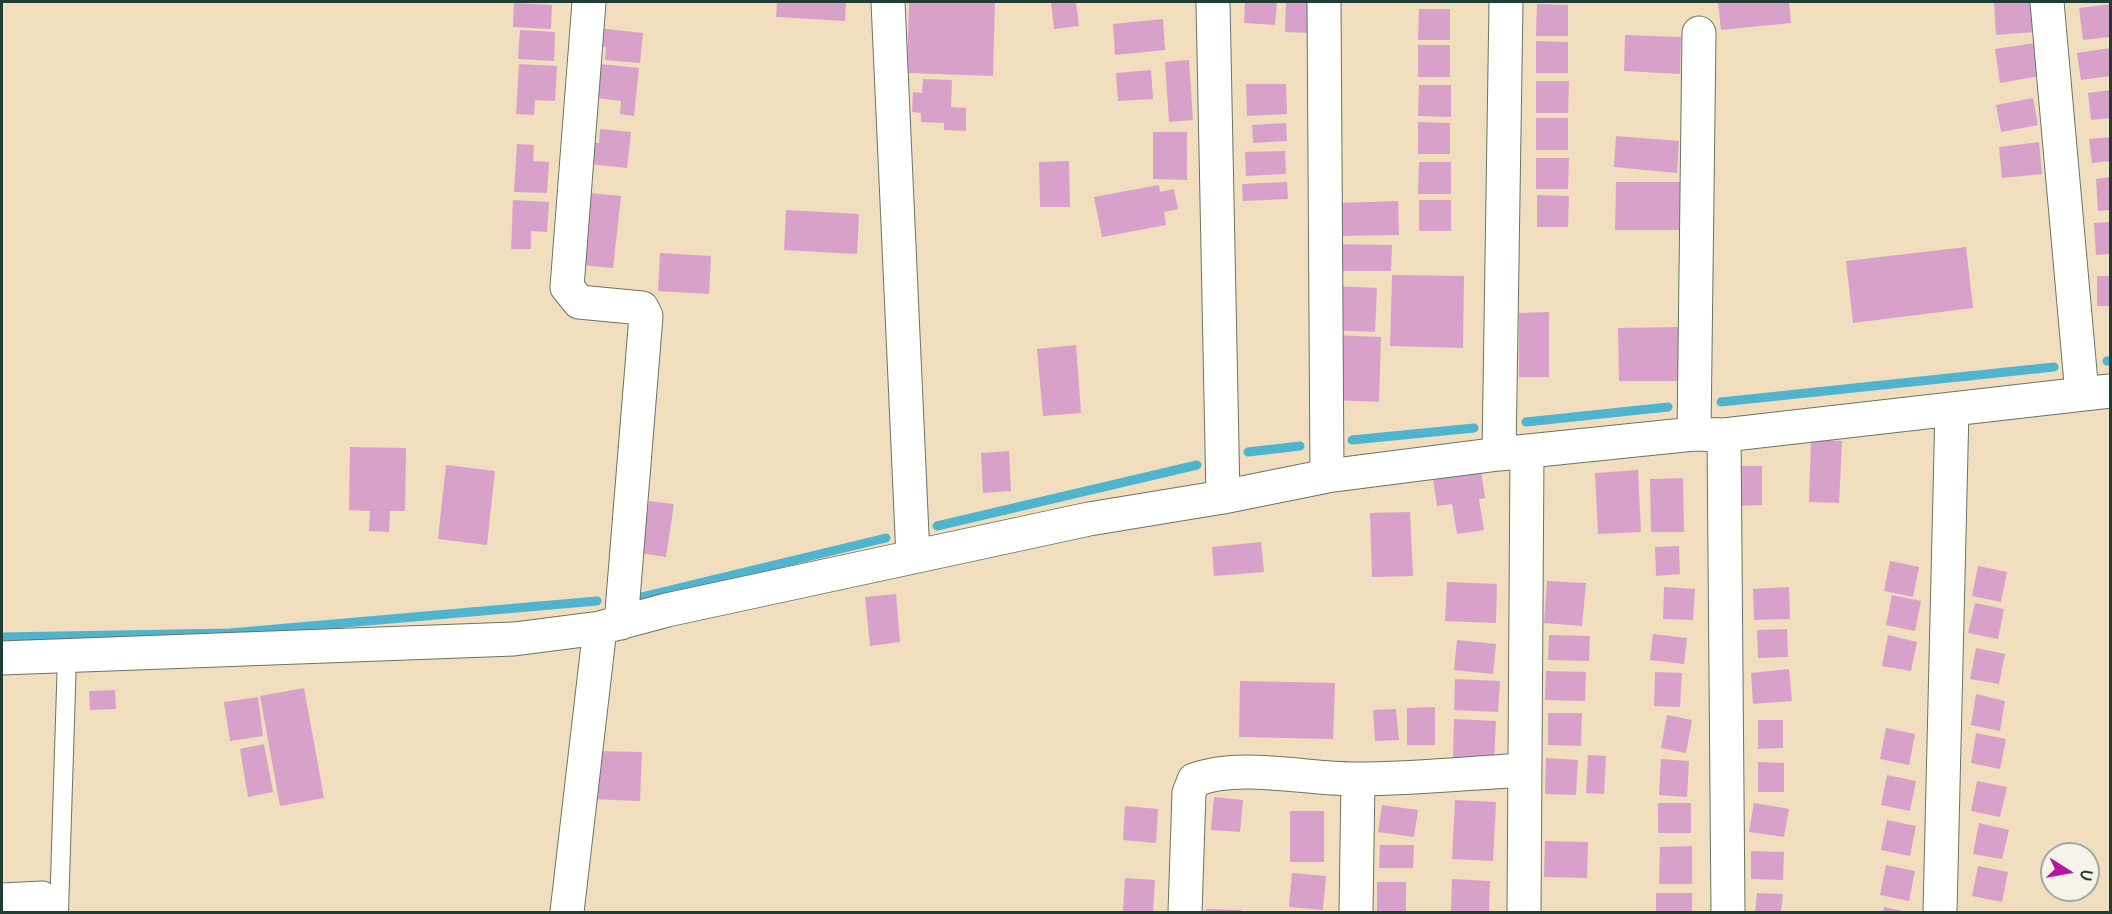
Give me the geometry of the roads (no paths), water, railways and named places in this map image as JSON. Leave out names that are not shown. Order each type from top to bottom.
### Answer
[{"type":"street","points":[[567,912],[610,626],[646,316],[642,308],[579,302],[567,287],[589,2]]},
{"type":"street","points":[[888,2],[912,557]]},
{"type":"street","points":[[1213,2],[1223,498]]},
{"type":"street","points":[[1324,2],[1327,476]]},
{"type":"street","points":[[1506,2],[1513,453],[1524,770],[1524,912]]},
{"type":"street","points":[[2,658],[514,639],[610,626],[667,610],[1089,519],[1223,498],[1327,476],[1513,453],[2096,393],[2047,2]]},
{"type":"street","points":[[1699,33],[1709,434],[1728,912]]},
{"type":"street","points":[[1940,912],[1952,409]]},
{"type":"street","points":[[1185,912],[1189,793],[1194,780],[1210,774],[1247,773],[1358,779],[1524,770]]},
{"type":"street","points":[[1356,912],[1358,779]]},
{"type":"street","points":[[2,900],[50,905]]},
{"type":"lane","points":[[50,905],[67,656]]},
{"type":"waterway","points":[[1721,402],[2054,367]]},
{"type":"waterway","points":[[1526,422],[1668,407]]},
{"type":"waterway","points":[[1352,440],[1474,428]]},
{"type":"waterway","points":[[1248,452],[1300,446]]},
{"type":"waterway","points":[[937,526],[1197,465]]},
{"type":"waterway","points":[[637,598],[886,538]]},
{"type":"waterway","points":[[2,637],[230,633],[597,601]]}]
